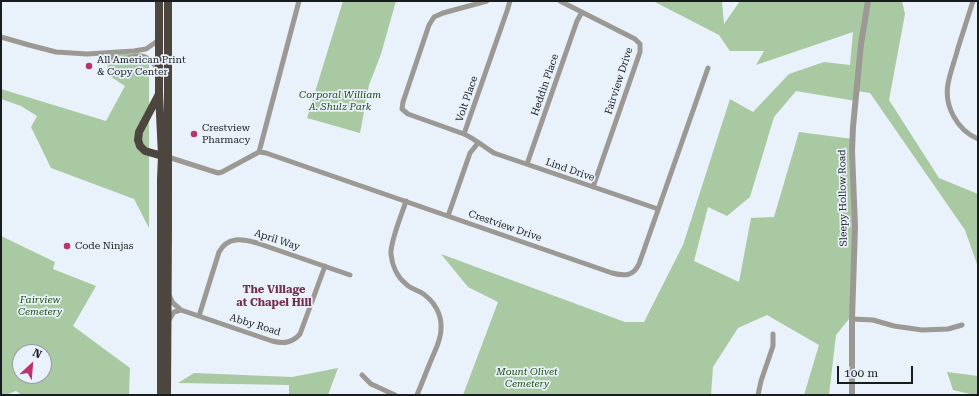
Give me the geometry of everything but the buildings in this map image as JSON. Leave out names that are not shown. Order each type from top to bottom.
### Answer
[{"type":"highway","points":[[159,1],[159,93],[165,156],[161,179],[160,395]]},
{"type":"highway","points":[[167,395],[165,156],[168,1]]},
{"type":"highway","points":[[159,93],[139,132],[138,140],[140,146],[145,151],[165,156]]},
{"type":"street","points":[[165,156],[218,173],[259,152],[299,1]]},
{"type":"street","points":[[464,134],[408,114],[402,109],[403,102],[429,25],[434,17],[443,13],[487,1]]},
{"type":"street","name":"Volt Place","points":[[478,143],[464,134],[508,11],[510,1]]},
{"type":"street","name":"Fairview Drive","points":[[560,1],[640,44],[640,52],[593,187]]},
{"type":"street","name":"Sleepy Hollow Road","points":[[852,395],[852,319],[855,227],[852,168],[853,135],[861,44],[868,1]]},
{"type":"street","points":[[972,1],[948,83],[948,98],[950,108],[959,125],[978,139]]},
{"type":"street","name":"Heddin Place","points":[[527,164],[577,21],[582,12]]},
{"type":"street","points":[[1,37],[56,52],[87,54],[146,49],[159,40]]},
{"type":"street","points":[[108,53],[111,57],[119,59],[137,56],[145,57],[150,60],[159,70]]},
{"type":"street","name":"Crestview Drive","points":[[259,152],[266,153],[612,273],[624,275],[631,274],[637,268],[708,68]]},
{"type":"street","points":[[448,216],[470,152],[478,143]]},
{"type":"street","name":"Lind Drive","points":[[478,143],[494,153],[658,209]]},
{"type":"street","points":[[406,201],[392,245],[392,263],[398,275],[405,284],[421,292],[433,303],[439,314],[441,324],[441,336],[438,345],[416,395]]},
{"type":"street","name":"April Way","points":[[199,316],[219,252],[221,248],[234,240],[244,239],[350,275]]},
{"type":"street","name":"Abby Road","points":[[181,310],[272,341],[281,343],[290,342],[297,338],[300,334],[325,266]]},
{"type":"street","points":[[167,292],[173,303],[181,310]]},
{"type":"street","points":[[167,323],[174,312],[181,310]]},
{"type":"street","points":[[852,319],[874,320],[894,326],[922,330],[948,329],[962,325]]},
{"type":"street","points":[[758,395],[773,346],[773,334]]},
{"type":"street","points":[[362,375],[371,384],[396,395]]},
{"type":"green space","name":"Corporal William A. Shulz Park","points":[[343,1],[396,1],[381,54],[369,85],[360,133],[307,118]]},
{"type":"green space","name":"Mount Olivet Cemetery","points":[[653,1],[722,1],[724,24],[740,1],[902,1],[905,14],[889,100],[939,178],[978,194],[978,267],[965,230],[870,93],[857,91],[856,101],[796,91],[774,117],[750,197],[727,216],[708,207],[694,261],[739,282],[751,218],[774,217],[799,132],[853,139],[853,314],[836,335],[829,395],[804,395],[819,345],[767,315],[738,328],[713,367],[711,395],[463,395],[498,302],[468,287],[441,254],[625,322],[644,322],[683,245],[730,99],[753,112],[789,74],[824,62],[850,65],[853,32],[756,65],[764,51],[730,51],[719,35]]},
{"type":"green space","points":[[107,54],[135,54],[149,62],[149,228],[134,199],[51,168],[31,127],[37,116],[21,106],[1,99],[1,89],[106,121],[125,86],[108,75]]},
{"type":"green space","name":"Fairview Cemetery","points":[[1,236],[55,262],[53,269],[96,286],[73,326],[130,368],[129,395],[22,395],[16,391],[1,395]]},
{"type":"green space","points":[[338,368],[328,395],[289,395],[289,385],[178,383],[194,373],[292,377]]},
{"type":"green space","points":[[947,372],[978,376],[978,395],[953,390]]},
{"type":"place","name":"All American Print & Copy Center","points":[[89,66]]},
{"type":"place","name":"Crestview Pharmacy","points":[[194,134]]},
{"type":"place","name":"Code Ninjas","points":[[67,246]]},
{"type":"district","name":"The Village at Chapel Hill","points":[[274,296]]}]
